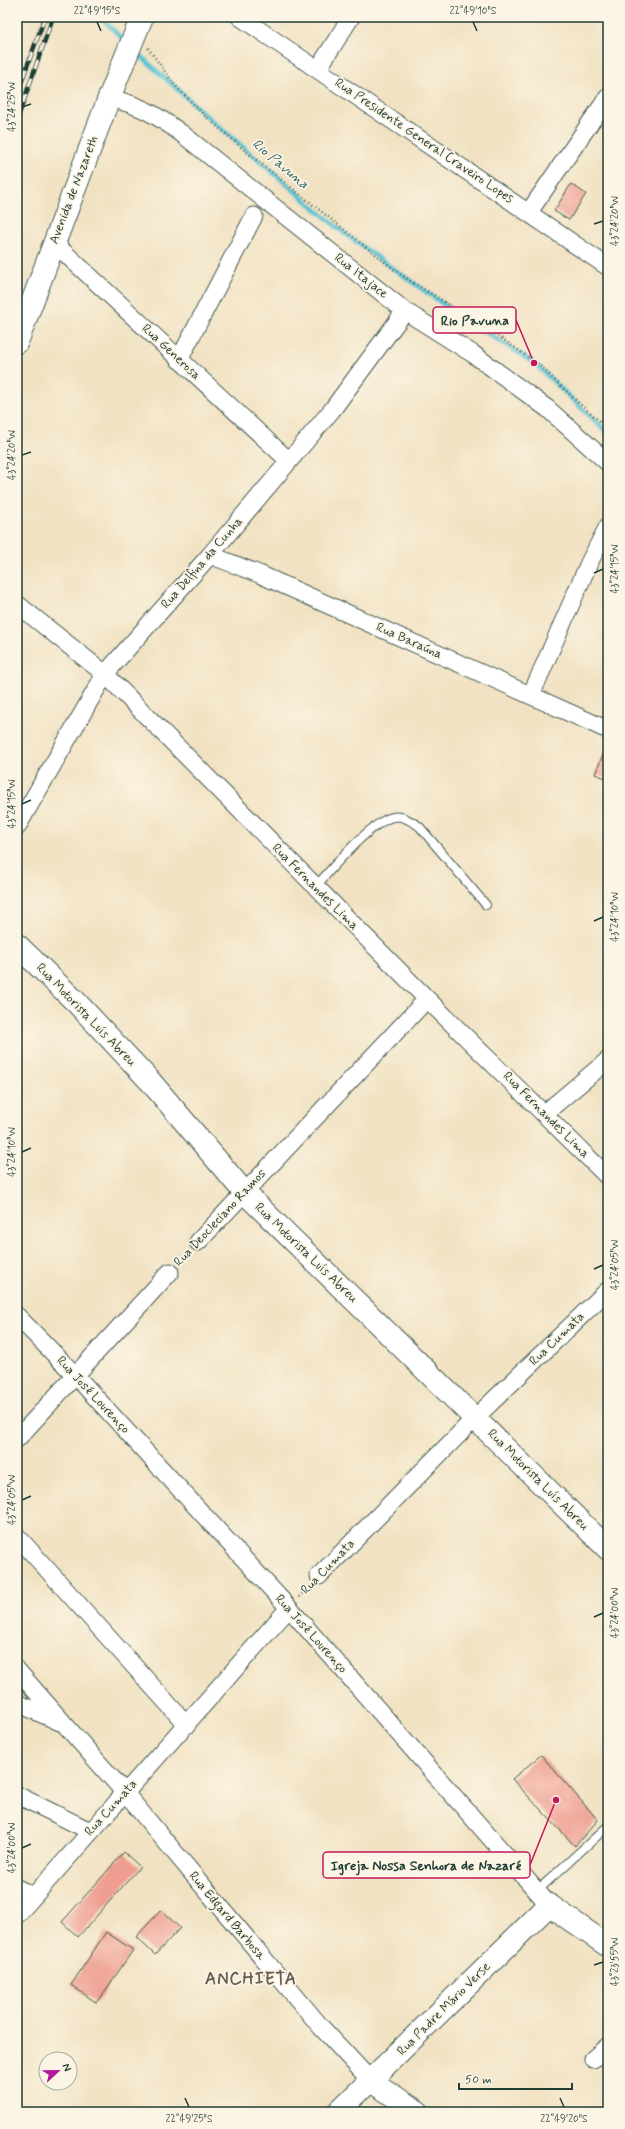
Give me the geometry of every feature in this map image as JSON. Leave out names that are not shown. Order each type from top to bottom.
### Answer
[{"type":"main road","name":"Avenida de Nazareth","points":[[17,342],[113,88],[137,29]]},
{"type":"main road","name":"Rua Motorista Luís Abreu","points":[[17,945],[76,1002],[150,1082],[244,1192],[607,1546]]},
{"type":"main road","name":"Rua José Lourenço","points":[[543,1898],[608,1946]]},
{"type":"main road","name":"Rua Padre Mário Verse","points":[[338,2112],[371,2081],[543,1898]]},
{"type":"main road","name":"Rua Edgard Barbosa","points":[[371,2081],[418,2112]]},
{"type":"street","name":"Rua Presidente General Craveiro Lopes","points":[[240,17],[608,267]]},
{"type":"street","points":[[318,69],[351,17]]},
{"type":"street","name":"Rua Itajace","points":[[113,88],[134,104],[156,115],[405,311],[473,354],[548,409],[608,463]]},
{"type":"street","points":[[529,212],[608,96]]},
{"type":"street","points":[[179,360],[254,216]]},
{"type":"street","name":"Rua Generosa","points":[[54,243],[288,460]]},
{"type":"street","name":"Rua Delfina da Cunha","points":[[17,827],[105,674],[210,555],[288,460],[332,410],[405,311]]},
{"type":"street","points":[[531,695],[589,563],[608,526]]},
{"type":"street","name":"Rua Baraúna","points":[[210,555],[259,574],[608,730]]},
{"type":"street","name":"Rua Fernandes Lima","points":[[17,604],[105,674],[315,887],[608,1177]]},
{"type":"street","name":"Rua Deocleciano Ramos","points":[[198,1242],[427,999]]},
{"type":"street","points":[[545,1113],[608,1060]]},
{"type":"street","name":"Rua Deocleciano Ramos","points":[[17,1439],[170,1272]]},
{"type":"street","name":"Rua Cumata","points":[[319,1576],[475,1418],[608,1290]]},
{"type":"street","name":"Rua José Lourenço","points":[[17,1316],[75,1375],[289,1608],[543,1898]]},
{"type":"street","points":[[17,1536],[187,1725]]},
{"type":"street","name":"Rua Cumata","points":[[17,1915],[90,1831],[187,1725],[289,1608]]},
{"type":"street","name":"Rua Edgard Barbosa","points":[[17,1670],[125,1793],[321,2027],[371,2081]]},
{"type":"street","points":[[17,1703],[65,1725]]},
{"type":"street","points":[[17,1796],[90,1831]]},
{"type":"street","points":[[17,1888],[33,1896]]},
{"type":"street","points":[[593,2059],[608,2046]]},
{"type":"lane","points":[[315,887],[369,830],[384,820],[394,817],[404,818],[419,826],[486,905]]},
{"type":"lane","points":[[543,1898],[608,1826]]},
{"type":"path","name":"Rua Itajace","points":[[137,29],[173,83],[204,115],[249,154],[400,274],[498,336],[538,364],[582,406],[608,428]]},
{"type":"path","name":"Rua Deocleciano Ramos","points":[[170,1272],[198,1242]]},
{"type":"path","name":"Rua Cumata","points":[[289,1608],[319,1576]]},
{"type":"building","points":[[571,184],[586,194],[569,220],[554,211]]},
{"type":"building","points":[[608,743],[608,779],[595,774]]},
{"type":"building","points":[[541,1755],[598,1820],[575,1846],[512,1779]]},
{"type":"building","points":[[124,1852],[140,1867],[78,1937],[62,1922]]},
{"type":"building","points":[[161,1910],[180,1928],[155,1955],[136,1937]]},
{"type":"building","points":[[106,1932],[133,1950],[97,2003],[71,1985]]},
{"type":"waterway","name":"Rio Pavuna","points":[[100,17],[126,42]]},
{"type":"waterway","name":"Rio Pavuna","points":[[134,50],[209,118],[345,234],[454,312],[534,363],[608,433]]},
{"type":"railway","points":[[17,94],[45,17]]},
{"type":"railway","points":[[17,120],[53,17]]},
{"type":"place","name":"Rio Pavuna","points":[[534,363]]},
{"type":"place","name":"Igreja Nossa Senhora de Nazaré","points":[[556,1800]]},
{"type":"district","name":"ANCHIETA","points":[[251,1979]]}]
